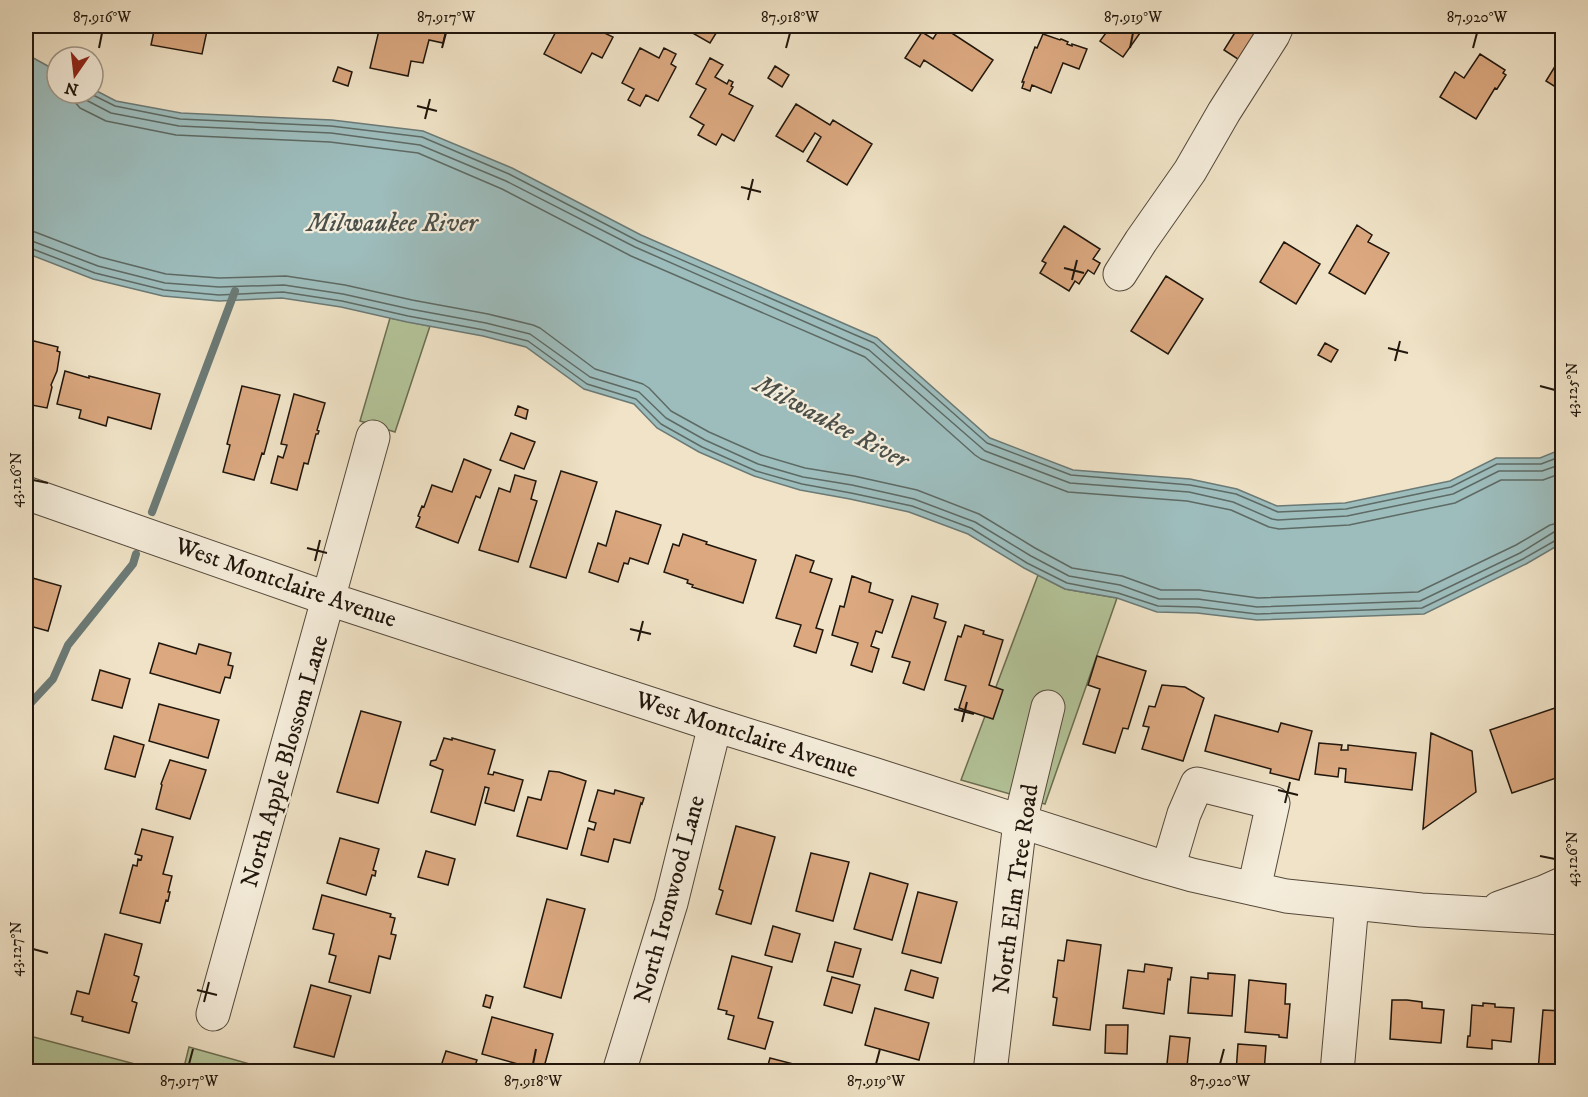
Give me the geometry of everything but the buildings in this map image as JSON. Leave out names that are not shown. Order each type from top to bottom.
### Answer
[{"type":"street","points":[[1120,274],[1190,171],[1273,35],[1276,26]]},
{"type":"street","name":"North Apple Blossom Lane","points":[[213,1014],[374,437]]},
{"type":"street","name":"West Montclaire Avenue","points":[[26,493],[329,598],[715,725],[1192,875],[1286,896],[1421,910],[1563,918]]},
{"type":"street","name":"North Elm Tree Road","points":[[990,1071],[1020,822],[1048,707]]},
{"type":"street","name":"North Ironwood Lane","points":[[619,1071],[671,903],[715,725]]},
{"type":"street","points":[[1168,868],[1184,814],[1197,784],[1273,803],[1254,889]]},
{"type":"street","name":"West Montclaire Avenue","points":[[1484,913],[1563,884]]},
{"type":"street","points":[[1336,1071],[1352,903]]},
{"type":"green space","points":[[390,318],[430,326],[395,432],[360,421]]},
{"type":"green space","points":[[1038,575],[1065,589],[1117,598],[1045,804],[961,780]]},
{"type":"green space","points":[[26,1035],[161,1071],[26,1071]]},
{"type":"green space","points":[[189,1047],[275,1071],[183,1071]]},
{"type":"water","name":"Milwaukee River","points":[[26,54],[45,64],[45,105],[105,105],[105,95],[116,101],[181,113],[332,120],[423,131],[512,168],[641,235],[877,338],[990,438],[1073,470],[1190,479],[1237,489],[1277,506],[1345,503],[1450,481],[1496,458],[1540,458],[1562,449],[1562,543],[1526,564],[1424,614],[1257,620],[1197,613],[1157,612],[1117,598],[1065,589],[1024,568],[968,534],[909,512],[800,490],[754,476],[699,452],[657,428],[634,404],[584,389],[526,347],[341,307],[282,298],[219,301],[163,296],[93,279],[26,253]]},
{"type":"waterway","points":[[152,512],[235,291]]},
{"type":"waterway","points":[[26,708],[53,679],[68,645],[133,564],[136,554]]}]
